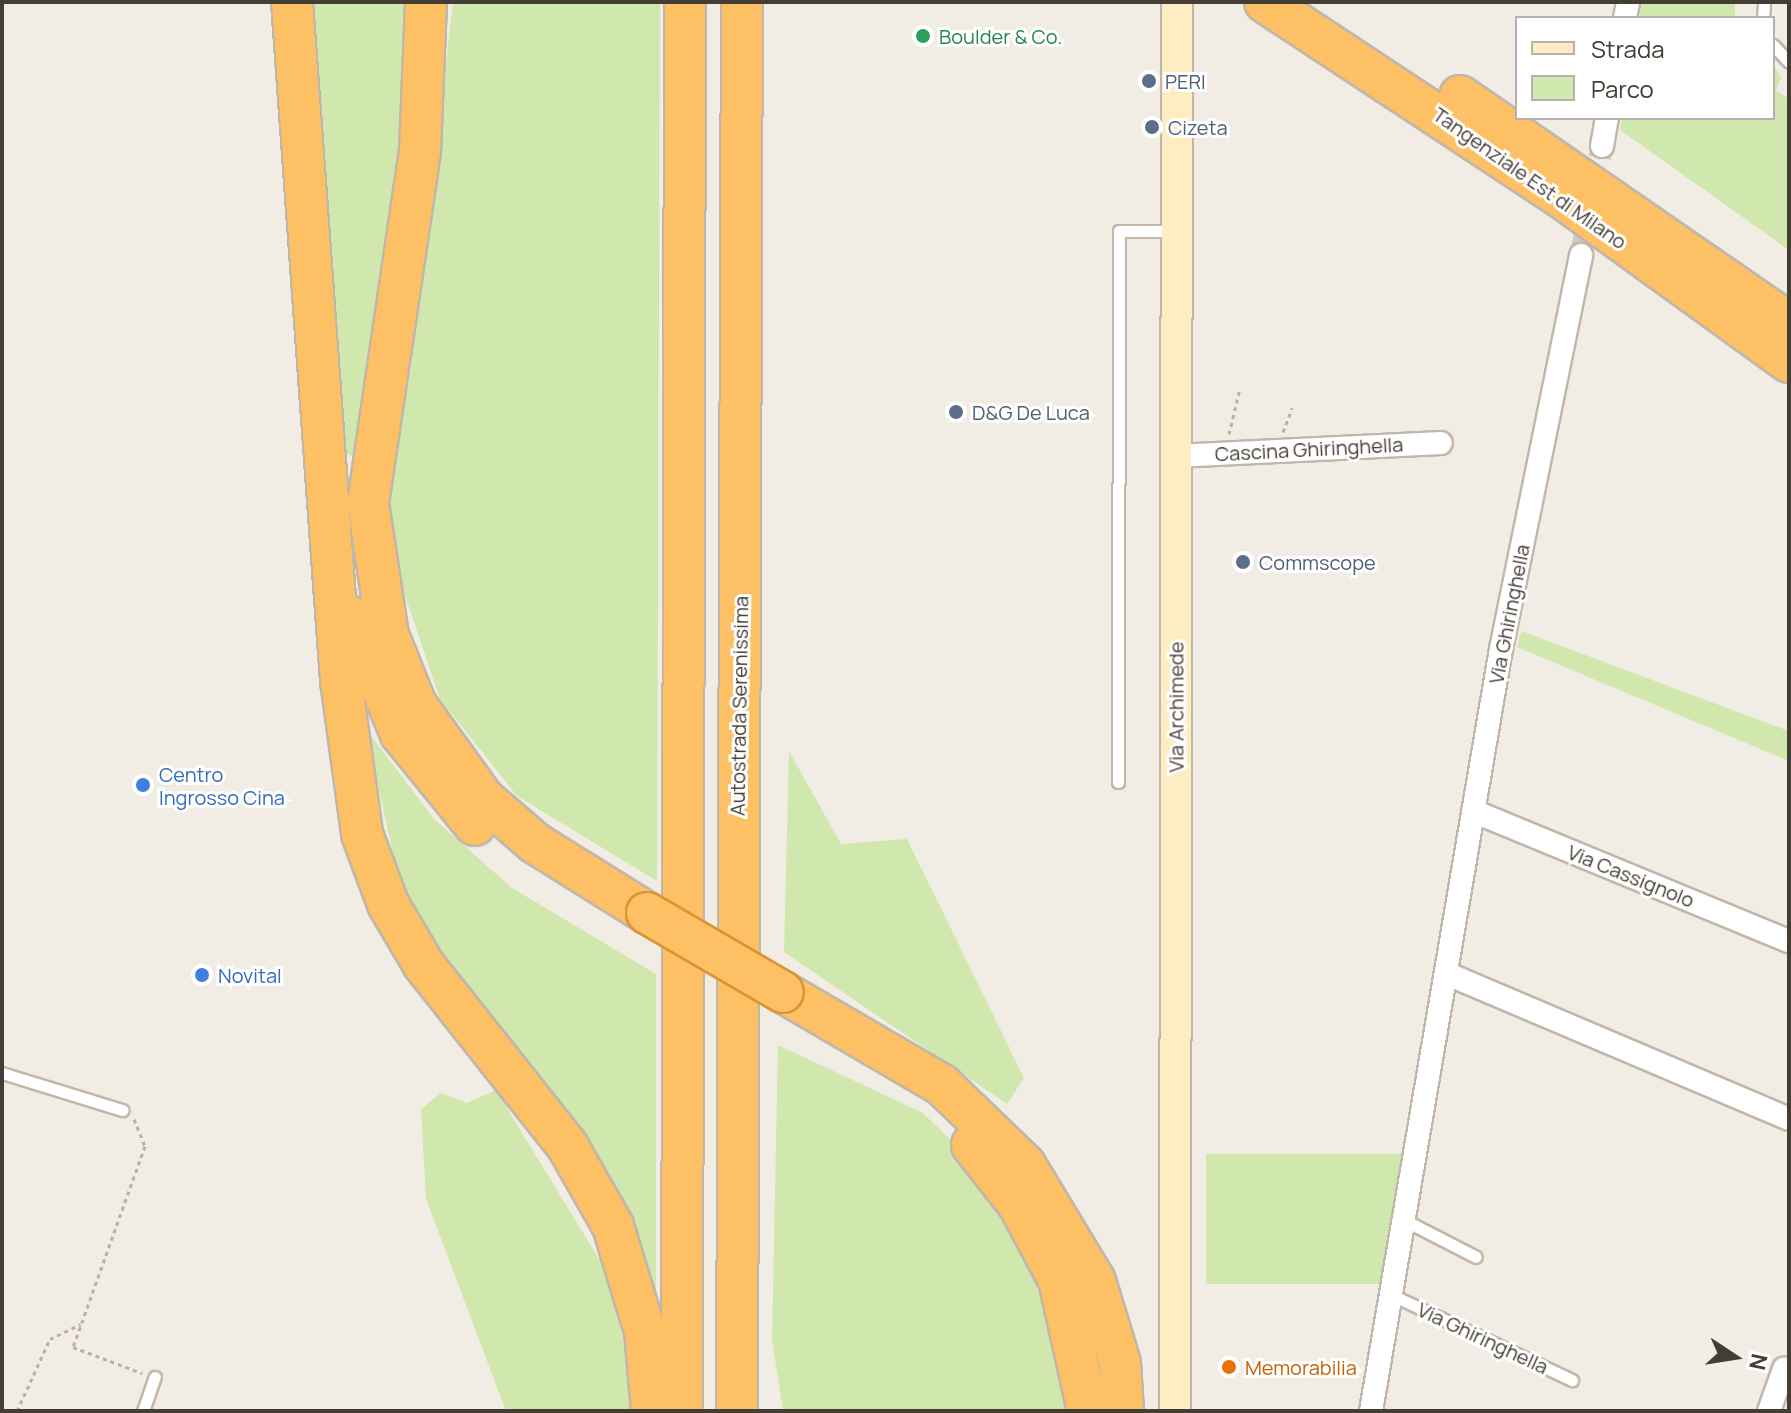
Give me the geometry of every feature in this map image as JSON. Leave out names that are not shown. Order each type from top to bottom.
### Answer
[{"type":"highway","points":[[292,2],[349,759],[368,852],[424,965],[568,1147],[609,1218],[645,1331],[652,1411]]},
{"type":"highway","points":[[426,2],[420,151],[368,503],[388,635],[416,705],[483,798],[646,927]]},
{"type":"highway","points":[[682,1411],[685,2]]},
{"type":"highway","name":"Autostrada Serenissima","points":[[737,1411],[742,2]]},
{"type":"highway","name":"Tangenziale Est di Milano","points":[[1265,2],[1549,189],[1789,362]]},
{"type":"highway","name":"Tangenziale Est di Milano","points":[[1311,2],[1576,172],[1789,323]]},
{"type":"highway","points":[[332,528],[364,656],[427,772],[515,859],[646,927],[782,1006],[916,1095],[1002,1178],[1059,1280],[1088,1411]]},
{"type":"highway","points":[[737,855],[763,1033],[766,1411]]},
{"type":"highway","points":[[782,1006],[942,1085],[1025,1165],[1095,1281],[1120,1363],[1123,1411]]},
{"type":"street","name":"Via Archimede","points":[[1175,1411],[1177,2]]},
{"type":"street","points":[[1602,146],[1607,120]]},
{"type":"street","name":"Via Ghiringhella","points":[[1371,1411],[1408,1222],[1450,975],[1473,811],[1581,255]]},
{"type":"street","name":"Cascina Ghiringhella","points":[[1176,456],[1441,443]]},
{"type":"street","name":"Via Cassignolo","points":[[1473,811],[1789,941]]},
{"type":"street","points":[[1450,975],[1789,1119]]},
{"type":"street","points":[[1769,1411],[1787,1363]]},
{"type":"lane","points":[[1775,47],[1789,62]]},
{"type":"lane","points":[[1118,782],[1119,231],[1177,231]]},
{"type":"lane","points":[[2,1073],[122,1110]]},
{"type":"lane","points":[[1408,1222],[1476,1257]]},
{"type":"lane","name":"Via Ghiringhella","points":[[1394,1296],[1572,1380]]},
{"type":"lane","points":[[143,1411],[155,1377]]},
{"type":"path","points":[[1224,453],[1240,388]]},
{"type":"path","points":[[122,1110],[138,1122],[145,1146],[73,1347],[155,1377]]},
{"type":"path","points":[[17,1411],[50,1339],[81,1324]]},
{"type":"green space","points":[[308,2],[417,2],[416,82],[358,458],[346,454],[342,424]]},
{"type":"green space","points":[[453,2],[660,2],[657,881],[517,796],[440,699],[392,557],[389,473],[411,370]]},
{"type":"green space","points":[[1640,2],[1735,2],[1735,16],[1640,16]]},
{"type":"green space","points":[[1775,68],[1781,78],[1776,90],[1789,99],[1789,250],[1620,130],[1622,120],[1775,120]]},
{"type":"green space","points":[[1521,631],[1789,731],[1789,761],[1517,647]]},
{"type":"green space","points":[[366,729],[434,819],[512,888],[656,974],[656,1290],[619,1206],[561,1109],[417,919],[396,868]]},
{"type":"green space","points":[[789,751],[841,844],[907,839],[1024,1078],[1007,1104],[784,952]]},
{"type":"green space","points":[[778,1045],[923,1113],[974,1163],[1051,1295],[1077,1411],[783,1411],[772,1339]]},
{"type":"green space","points":[[496,1090],[610,1277],[630,1373],[630,1411],[506,1411],[426,1199],[421,1109],[441,1093],[467,1103]]},
{"type":"green space","points":[[1206,1154],[1402,1154],[1402,1284],[1206,1284]]},
{"type":"tunnel","points":[[1581,255],[1602,146]]},
{"type":"place","name":"Boulder & Co.","points":[[923,36]]},
{"type":"place","name":"PERI","points":[[1149,81]]},
{"type":"place","name":"Cizeta","points":[[1152,127]]},
{"type":"place","name":"D&G De Luca","points":[[956,412]]},
{"type":"place","name":"Commscope","points":[[1243,562]]},
{"type":"place","name":"Centro Ingrosso Cina","points":[[143,785]]},
{"type":"place","name":"Novital","points":[[202,975]]},
{"type":"place","name":"Memorabilia","points":[[1229,1367]]}]
